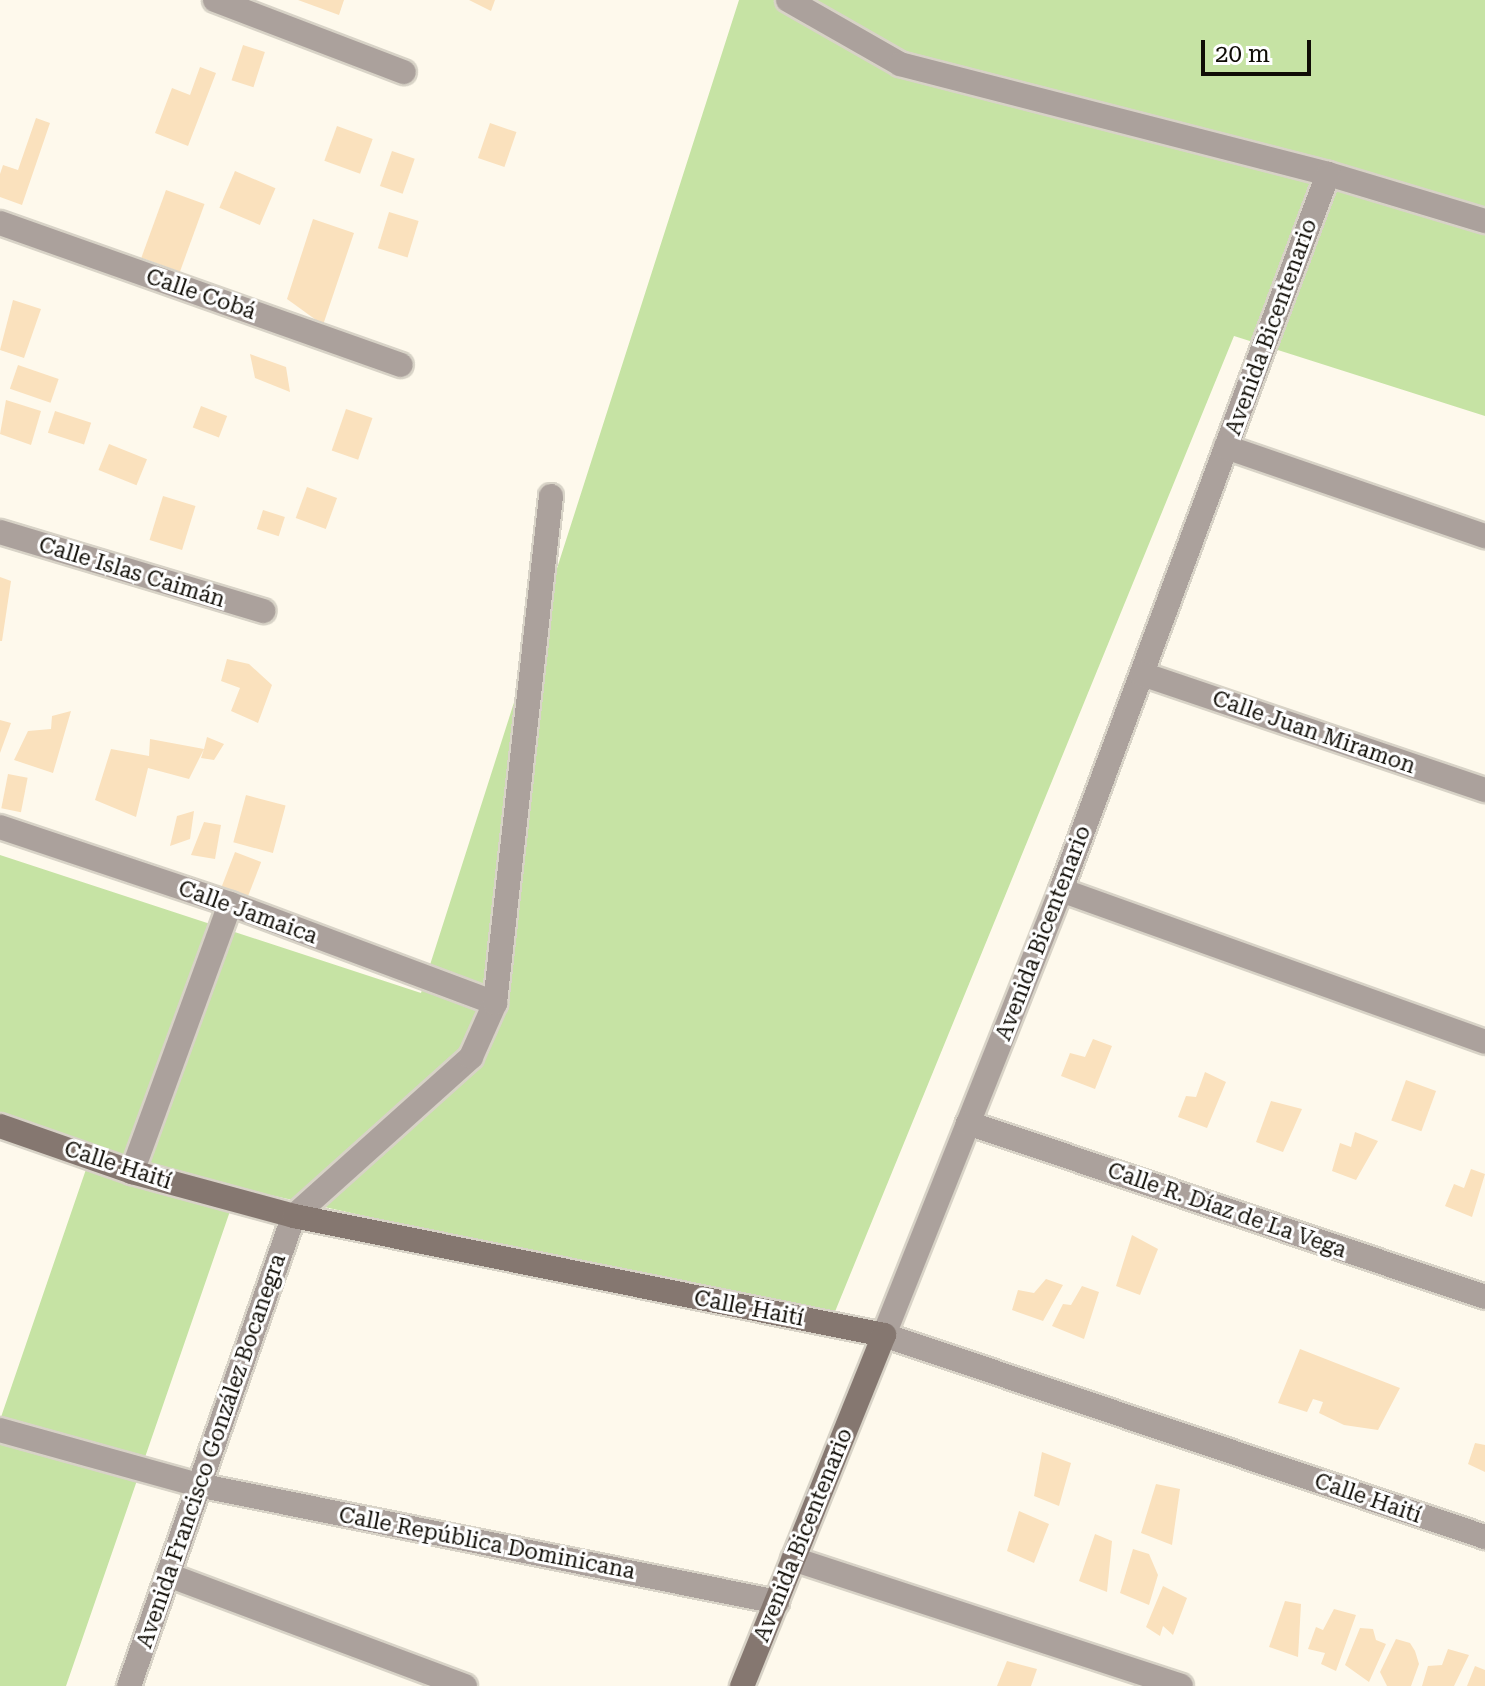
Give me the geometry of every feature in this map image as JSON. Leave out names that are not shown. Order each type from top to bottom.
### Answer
[{"type":"street","points":[[215,0],[404,72]]},
{"type":"street","points":[[788,0],[900,64],[1328,174],[1485,221]]},
{"type":"street","name":"Avenida Bicentenario","points":[[742,1686],[1061,890],[1328,174]]},
{"type":"street","name":"Calle Cobá","points":[[0,223],[401,365]]},
{"type":"street","points":[[1226,447],[1485,536]]},
{"type":"street","points":[[294,1216],[471,1057],[495,1003],[551,496]]},
{"type":"street","name":"Calle Islas Caimán","points":[[0,532],[263,611]]},
{"type":"street","name":"Calle Juan Miramon","points":[[1142,674],[1485,790]]},
{"type":"street","name":"Calle Jamaica","points":[[0,827],[230,904],[495,1003]]},
{"type":"street","points":[[1061,890],[1485,1042]]},
{"type":"street","points":[[132,1172],[230,904]]},
{"type":"street","name":"Calle R. Díaz de La Vega","points":[[968,1123],[1485,1297]]},
{"type":"street","name":"Calle Haití","points":[[0,1126],[132,1172],[294,1216],[884,1335],[1485,1537]]},
{"type":"street","name":"Avenida Francisco González Bocanegra","points":[[129,1686],[294,1216]]},
{"type":"street","name":"Calle República Dominicana","points":[[0,1430],[198,1485],[777,1602]]},
{"type":"street","points":[[793,1559],[1181,1686]]},
{"type":"street","points":[[168,1575],[465,1686]]},
{"type":"green space","points":[[739,0],[1485,0],[1485,416],[1234,336],[832,1319],[238,1188],[66,1686],[0,1686],[0,1420],[94,1146],[0,1113],[0,855],[421,993]]},
{"type":"building","points":[[298,0],[344,0],[339,15]]},
{"type":"building","points":[[469,0],[495,0],[491,11]]},
{"type":"building","points":[[243,45],[265,52],[253,87],[232,80]]},
{"type":"building","points":[[200,67],[216,73],[188,146],[155,133],[172,88],[190,95]]},
{"type":"building","points":[[36,118],[50,123],[22,205],[0,197],[0,174],[3,165],[18,170]]},
{"type":"building","points":[[490,123],[516,132],[504,167],[478,158]]},
{"type":"building","points":[[337,126],[373,139],[360,174],[324,161]]},
{"type":"building","points":[[392,151],[415,159],[403,194],[380,186]]},
{"type":"building","points":[[235,171],[276,188],[260,225],[219,208]]},
{"type":"building","points":[[166,190],[205,204],[180,272],[141,258]]},
{"type":"building","points":[[389,212],[419,221],[408,257],[378,248]]},
{"type":"building","points":[[313,219],[354,233],[323,325],[287,299]]},
{"type":"building","points":[[13,300],[41,309],[24,358],[0,350]]},
{"type":"building","points":[[250,354],[286,367],[290,392],[255,378]]},
{"type":"building","points":[[18,365],[59,379],[51,403],[10,389]]},
{"type":"building","points":[[6,400],[41,411],[31,445],[0,434]]},
{"type":"building","points":[[201,406],[227,416],[219,438],[193,427]]},
{"type":"building","points":[[346,409],[372,418],[358,460],[332,451]]},
{"type":"building","points":[[55,411],[91,423],[84,445],[48,433]]},
{"type":"building","points":[[109,444],[147,459],[137,485],[99,470]]},
{"type":"building","points":[[307,487],[337,498],[326,529],[296,518]]},
{"type":"building","points":[[163,496],[196,506],[182,550],[150,540]]},
{"type":"building","points":[[263,510],[285,517],[279,536],[257,529]]},
{"type":"building","points":[[0,577],[11,581],[2,641],[0,641]]},
{"type":"building","points":[[227,659],[249,664],[272,685],[258,723],[231,711],[240,688],[221,681]]},
{"type":"building","points":[[71,711],[53,773],[14,760],[28,731],[51,729],[52,716]]},
{"type":"building","points":[[0,720],[11,723],[0,753]]},
{"type":"building","points":[[207,737],[224,744],[214,760],[201,758]]},
{"type":"building","points":[[150,739],[204,749],[189,779],[148,768],[136,817],[95,800],[111,749],[149,756]]},
{"type":"building","points":[[8,774],[28,778],[21,812],[1,808]]},
{"type":"building","points":[[246,795],[286,806],[273,853],[233,842]]},
{"type":"building","points":[[194,811],[190,839],[170,846],[177,816]]},
{"type":"building","points":[[204,822],[221,825],[215,859],[191,855]]},
{"type":"building","points":[[235,852],[261,862],[248,897],[222,887]]},
{"type":"building","points":[[1093,1039],[1112,1046],[1095,1089],[1061,1076],[1070,1053],[1085,1057]]},
{"type":"building","points":[[1205,1072],[1226,1082],[1207,1128],[1178,1117],[1186,1096],[1196,1097]]},
{"type":"building","points":[[1406,1080],[1436,1091],[1421,1131],[1391,1120]]},
{"type":"building","points":[[1271,1101],[1302,1109],[1283,1152],[1256,1142]]},
{"type":"building","points":[[1355,1132],[1378,1141],[1356,1180],[1332,1171],[1340,1143],[1351,1147]]},
{"type":"building","points":[[1471,1169],[1485,1174],[1472,1217],[1445,1206],[1454,1184],[1464,1188]]},
{"type":"building","points":[[1132,1235],[1158,1249],[1140,1295],[1116,1286]]},
{"type":"building","points":[[1046,1279],[1063,1285],[1043,1321],[1012,1310],[1018,1290],[1034,1293]]},
{"type":"building","points":[[1082,1286],[1099,1292],[1084,1339],[1052,1326],[1063,1304],[1071,1305]]},
{"type":"building","points":[[1300,1349],[1400,1388],[1378,1430],[1344,1425],[1319,1413],[1323,1402],[1313,1399],[1307,1412],[1278,1403]]},
{"type":"building","points":[[1475,1443],[1485,1445],[1485,1472],[1468,1464]]},
{"type":"building","points":[[1042,1452],[1071,1463],[1059,1506],[1034,1496]]},
{"type":"building","points":[[1156,1484],[1180,1489],[1172,1545],[1141,1533]]},
{"type":"building","points":[[1019,1511],[1049,1524],[1034,1563],[1007,1551]]},
{"type":"building","points":[[1095,1534],[1112,1541],[1107,1592],[1079,1581]]},
{"type":"building","points":[[1133,1549],[1149,1554],[1158,1575],[1149,1605],[1120,1593]]},
{"type":"building","points":[[1163,1586],[1187,1598],[1173,1635],[1163,1626],[1160,1636],[1146,1627]]},
{"type":"building","points":[[1285,1601],[1301,1604],[1298,1657],[1269,1647]]},
{"type":"building","points":[[1334,1609],[1356,1615],[1336,1671],[1321,1664],[1325,1653],[1308,1649],[1316,1627],[1323,1630]]},
{"type":"building","points":[[1360,1628],[1373,1629],[1376,1640],[1386,1644],[1369,1682],[1345,1665]]},
{"type":"building","points":[[1396,1639],[1410,1643],[1415,1651],[1419,1664],[1411,1686],[1387,1686],[1380,1672]]},
{"type":"building","points":[[1448,1649],[1469,1655],[1454,1686],[1422,1686],[1428,1666],[1442,1665]]},
{"type":"building","points":[[1007,1661],[1037,1669],[1031,1686],[997,1686]]},
{"type":"building","points":[[1475,1666],[1485,1670],[1485,1686],[1467,1686]]}]
